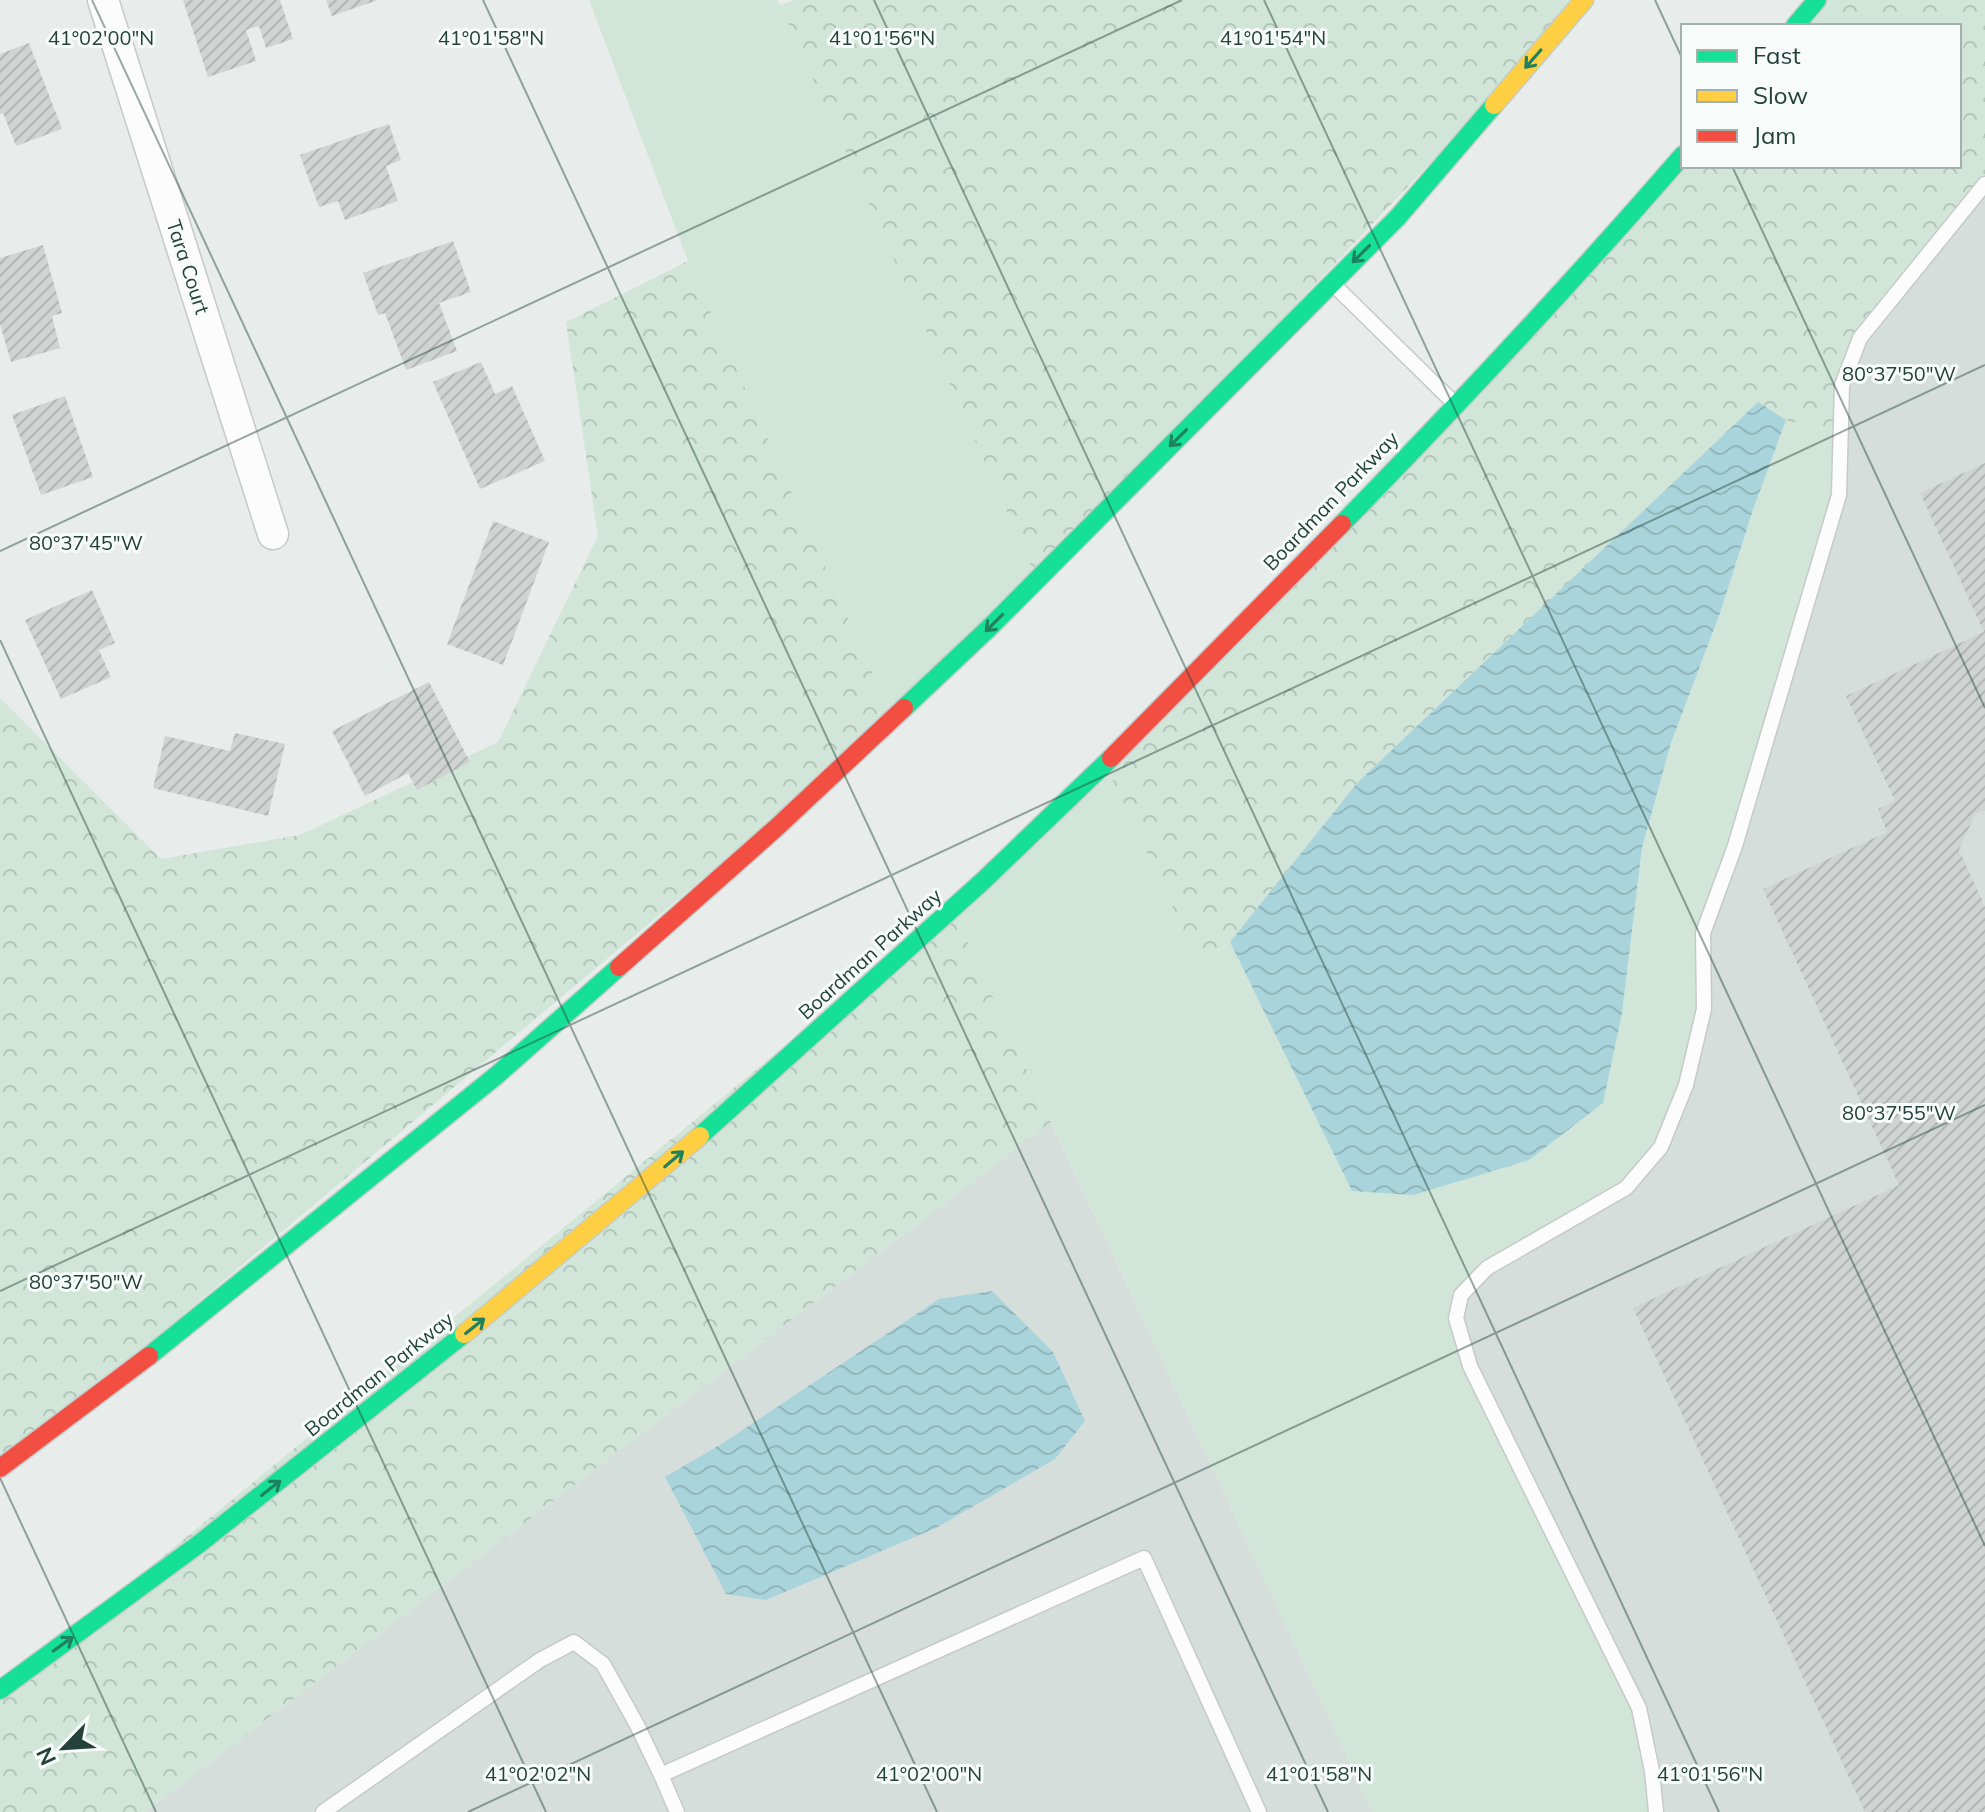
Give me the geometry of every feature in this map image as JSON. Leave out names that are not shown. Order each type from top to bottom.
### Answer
[{"type":"highway","points":[[0,1468],[86,1405],[267,1263],[497,1075],[776,828],[990,627],[1398,217],[1584,0]]},
{"type":"highway","points":[[1797,24],[1817,0]]},
{"type":"highway","name":"Boardman Parkway","points":[[0,1690],[199,1544],[371,1411],[513,1295],[695,1141],[983,881],[1131,739],[1457,406],[1681,157]]},
{"type":"street","name":"Tara Court","points":[[103,0],[273,534]]},
{"type":"lane","points":[[1656,1812],[1652,1771],[1639,1708],[1470,1366],[1456,1318],[1461,1295],[1487,1268],[1626,1188],[1661,1147],[1686,1085],[1704,1009],[1703,933],[1735,846],[1839,495],[1842,385],[1860,338],[1985,184]]},
{"type":"lane","points":[[1332,283],[1457,406]]},
{"type":"lane","points":[[661,1775],[1144,1558],[1259,1812]]},
{"type":"lane","points":[[323,1812],[540,1660],[574,1642],[603,1664],[637,1725],[677,1812]]},
{"type":"shaded area","points":[[1985,184],[1985,1812],[1656,1812],[1470,1366],[1456,1318],[1461,1295],[1703,933],[1842,385],[1860,338]]},
{"type":"shaded area","points":[[1051,1122],[1373,1812],[145,1812]]},
{"type":"green space","points":[[589,0],[778,0],[1037,579],[893,719],[688,261]]},
{"type":"green space","points":[[794,0],[1584,0],[1037,579],[780,5]]},
{"type":"green space","points":[[1817,0],[1985,0],[1985,184],[1860,338],[1842,385],[1841,435],[1786,420],[1759,403],[1357,783],[1230,942],[1200,964],[1105,764],[1681,168],[1961,168],[1961,24],[1797,24]]},
{"type":"green space","points":[[688,261],[893,719],[0,1468],[0,698],[161,859],[300,835],[498,742],[598,536],[566,322]]},
{"type":"green space","points":[[1786,420],[1841,435],[1839,495],[1704,933],[1704,1009],[1661,1147],[1626,1188],[1487,1268],[1461,1295],[1456,1318],[1470,1367],[1639,1708],[1656,1812],[1373,1812],[952,909],[1105,764],[1201,964],[1230,942],[1352,1191],[1622,1013],[1642,848],[1671,743],[1720,613]]},
{"type":"green space","points":[[952,909],[1051,1122],[145,1812],[0,1812],[0,1690]]},
{"type":"water","points":[[1758,402],[1786,420],[1720,613],[1671,743],[1642,848],[1622,1013],[1603,1103],[1529,1160],[1413,1195],[1352,1191],[1230,942],[1357,783]]},
{"type":"water","points":[[992,1291],[1053,1352],[1085,1421],[1055,1459],[936,1528],[766,1600],[726,1594],[665,1477],[723,1443],[939,1299]]},
{"type":"building","points":[[183,0],[280,0],[293,39],[266,48],[259,26],[246,30],[256,61],[208,77]]},
{"type":"building","points":[[326,0],[378,0],[332,16]]},
{"type":"building","points":[[29,43],[62,129],[16,146],[3,113],[0,114],[0,54]]},
{"type":"building","points":[[389,124],[401,160],[386,166],[398,201],[345,220],[338,201],[319,207],[300,155]]},
{"type":"building","points":[[453,241],[471,292],[439,303],[457,351],[406,370],[385,313],[378,315],[363,273]]},
{"type":"building","points":[[43,245],[62,313],[52,316],[60,348],[11,362],[0,324],[0,258]]},
{"type":"building","points":[[481,362],[495,394],[512,386],[545,461],[480,489],[433,382]]},
{"type":"building","points":[[65,396],[93,477],[41,495],[12,415]]},
{"type":"building","points":[[1985,463],[1985,810],[1975,814],[1959,850],[1985,907],[1985,1812],[1865,1812],[1633,1308],[1899,1185],[1763,889],[1887,832],[1878,809],[1895,801],[1846,696],[1984,632],[1920,493]]},
{"type":"building","points":[[493,521],[549,542],[503,665],[447,644]]},
{"type":"building","points":[[92,590],[115,643],[99,650],[111,677],[61,699],[25,620]]},
{"type":"building","points":[[429,682],[470,762],[417,790],[408,773],[365,796],[332,731]]},
{"type":"building","points":[[235,733],[285,744],[268,816],[153,788],[165,736],[230,751]]},
{"type":"traffic: fast","points":[[1797,24],[1817,0]]},
{"type":"traffic: fast","points":[[904,708],[990,627],[1398,217],[1494,105]]},
{"type":"traffic: fast","points":[[1342,524],[1515,342],[1681,157]]},
{"type":"traffic: fast","points":[[700,1136],[983,881],[1111,758]]},
{"type":"traffic: fast","points":[[149,1356],[497,1075],[619,967]]},
{"type":"traffic: fast","points":[[0,1690],[199,1544],[464,1334]]},
{"type":"traffic: slow","points":[[1494,105],[1584,0]]},
{"type":"traffic: slow","points":[[464,1334],[700,1136]]},
{"type":"traffic: jam","points":[[1111,758],[1342,524]]},
{"type":"traffic: jam","points":[[619,967],[776,828],[904,708]]},
{"type":"traffic: jam","points":[[0,1468],[149,1356]]}]
